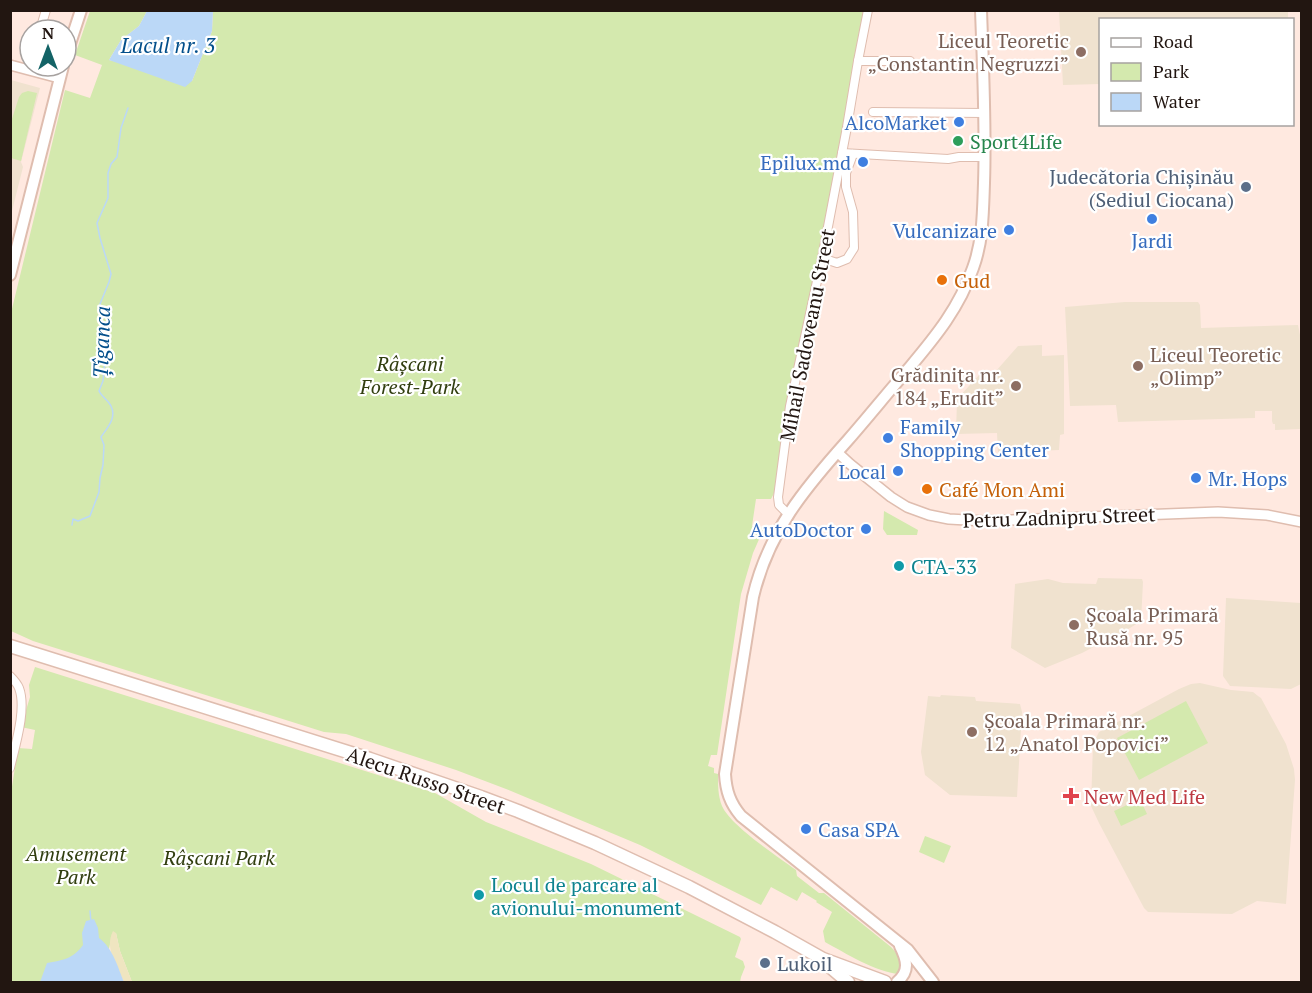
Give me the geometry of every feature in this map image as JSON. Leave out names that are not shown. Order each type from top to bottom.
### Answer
[{"type":"main road","points":[[928,978],[908,950],[741,816],[728,793],[725,774],[753,597],[766,556],[788,514],[809,485],[936,337],[958,302],[974,267],[980,241],[985,157],[981,10]]},
{"type":"main road","points":[[10,275],[59,78]]},
{"type":"main road","points":[[10,638],[30,652]]},
{"type":"main road","name":"Alecu Russo Street","points":[[10,646],[370,759],[508,808],[595,843],[680,882],[775,932],[827,964],[848,982]]},
{"type":"main road","points":[[898,943],[904,954],[906,970]]},
{"type":"main road","points":[[827,964],[841,982]]},
{"type":"main road","name":"Alecu Russo Street","points":[[827,964],[884,982]]},
{"type":"main road","points":[[897,982],[912,966],[918,967],[928,978]]},
{"type":"main road","points":[[876,982],[884,982]]},
{"type":"street","name":"Mihail Sadoveanu Street","points":[[788,514],[779,505],[778,497],[790,406],[848,127],[868,10]]},
{"type":"street","points":[[858,61],[910,61]]},
{"type":"street","points":[[873,112],[984,113]]},
{"type":"street","points":[[842,153],[948,159],[985,157]]},
{"type":"street","points":[[822,258],[837,263],[847,258],[854,248],[853,212],[846,187],[846,172],[853,154]]},
{"type":"street","name":"Petru Zadnipru Street","points":[[837,452],[899,503],[921,513],[948,519],[984,521],[1218,512],[1267,515],[1302,522]]},
{"type":"street","points":[[10,676],[20,690],[21,704],[17,739],[10,768]]},
{"type":"shaded area","name":"Liceul Teoretic „Constantin Negruzzi”","points":[[1288,10],[1288,18],[1099,18],[1099,84],[1063,85],[1059,11]]},
{"type":"shaded area","points":[[11,80],[40,88],[21,162],[23,167],[11,215]]},
{"type":"shaded area","name":"Liceul Teoretic „Olimp”","points":[[1125,302],[1198,302],[1201,328],[1298,325],[1301,429],[1275,430],[1272,411],[1255,411],[1255,418],[1118,422],[1116,405],[1070,406],[1065,307]]},
{"type":"shaded area","name":"Grădinița nr. 184 „Erudit”","points":[[1042,345],[1042,356],[1064,355],[1064,434],[1060,435],[1059,450],[998,453],[997,433],[956,434],[957,399],[981,373],[996,371],[1018,346]]},
{"type":"shaded area","name":"Școala Primară Rusă nr. 95","points":[[1098,578],[1142,579],[1141,621],[1082,653],[1045,668],[1011,648],[1015,584],[1048,579],[1063,583],[1096,584]]},
{"type":"shaded area","points":[[1226,598],[1301,603],[1301,684],[1291,689],[1230,686],[1223,676]]},
{"type":"shaded area","points":[[1200,683],[1253,692],[1261,698],[1286,744],[1295,780],[1286,904],[1257,901],[1232,914],[1148,912],[1091,806],[1093,744],[1099,732],[1179,689]]},
{"type":"shaded area","name":"Școala Primară nr. 12 „Anatol Popovici”","points":[[941,695],[975,697],[976,701],[1020,704],[1022,712],[1017,797],[950,795],[925,775],[921,752],[928,696],[940,697]]},
{"type":"green space","name":"Râșcani Forest-Park","points":[[90,11],[147,11],[139,26],[121,40],[109,60],[192,81],[212,31],[213,11],[865,11],[817,263],[786,409],[774,493],[771,499],[756,499],[752,526],[764,528],[753,553],[741,594],[717,755],[711,755],[708,766],[714,768],[714,773],[718,774],[721,802],[727,814],[755,840],[796,870],[797,876],[819,893],[824,893],[891,947],[900,959],[899,974],[871,966],[825,942],[823,931],[832,912],[802,892],[797,901],[771,887],[761,905],[640,845],[456,770],[346,734],[324,732],[33,641],[11,631],[11,313],[65,90],[90,98],[102,65],[78,56],[78,46]]},
{"type":"green space","points":[[28,91],[37,93],[21,161],[11,158],[11,122],[19,97]]},
{"type":"green space","points":[[884,511],[918,530],[917,535],[887,535],[883,529]]},
{"type":"green space","name":"Râșcani Park","points":[[35,667],[435,793],[486,822],[591,864],[740,937],[735,957],[743,961],[745,967],[740,982],[132,982],[116,933],[109,949],[45,982],[11,982],[11,793],[18,748],[32,749],[35,730],[21,727],[30,697],[29,685]]},
{"type":"green space","points":[[1186,701],[1208,743],[1139,780],[1117,738]]},
{"type":"green space","points":[[1140,799],[1147,814],[1121,826],[1114,811]]},
{"type":"green space","points":[[925,836],[951,846],[944,863],[919,852]]},
{"type":"sand","points":[[113,931],[116,933],[132,982],[124,982],[113,957],[110,944]]},
{"type":"water","name":"Lacul nr. 3","points":[[147,11],[213,11],[212,31],[192,81],[185,87],[109,60],[121,40],[139,26]]},
{"type":"water","points":[[94,919],[99,938],[111,953],[124,982],[40,982],[47,963],[67,958],[79,950],[83,945],[82,933],[86,921]]},
{"type":"waterway","name":"Țîganca","points":[[72,525],[73,519],[78,521],[90,516],[99,492],[104,445],[101,437],[113,415],[111,406],[99,391],[103,381],[105,360],[100,304],[111,274],[97,223],[108,198],[108,173],[117,157],[121,128],[128,108]]},
{"type":"waterway","name":"Țîganca","points":[[90,911],[91,922]]},
{"type":"place","name":"Liceul Teoretic „Constantin Negruzzi”","points":[[1081,52]]},
{"type":"place","name":"AlcoMarket","points":[[959,122]]},
{"type":"place","name":"Sport4Life","points":[[958,141]]},
{"type":"place","name":"Epilux.md","points":[[863,162]]},
{"type":"place","name":"Judecătoria Chișinău (Sediul Ciocana)","points":[[1246,187]]},
{"type":"place","name":"Jardi","points":[[1152,219]]},
{"type":"place","name":"Vulcanizare","points":[[1009,230]]},
{"type":"place","name":"Gud","points":[[942,280]]},
{"type":"place","name":"Liceul Teoretic „Olimp”","points":[[1138,366]]},
{"type":"place","name":"Grădinița nr. 184 „Erudit”","points":[[1016,386]]},
{"type":"place","name":"Family Shopping Center","points":[[888,438]]},
{"type":"place","name":"Local","points":[[898,471]]},
{"type":"place","name":"Mr. Hops","points":[[1196,478]]},
{"type":"place","name":"Café Mon Ami","points":[[927,489]]},
{"type":"place","name":"AutoDoctor","points":[[866,529]]},
{"type":"place","name":"CTA-33","points":[[899,566]]},
{"type":"place","name":"Școala Primară Rusă nr. 95","points":[[1074,625]]},
{"type":"place","name":"Școala Primară nr. 12 „Anatol Popovici”","points":[[972,732]]},
{"type":"place","name":"New Med Life","points":[[1071,796]]},
{"type":"place","name":"Casa SPA","points":[[806,829]]},
{"type":"place","name":"Locul de parcare al avionului-monument","points":[[479,895]]},
{"type":"place","name":"Lukoil","points":[[765,963]]},
{"type":"park label","name":"Amusement Park","points":[[76,864]]}]
